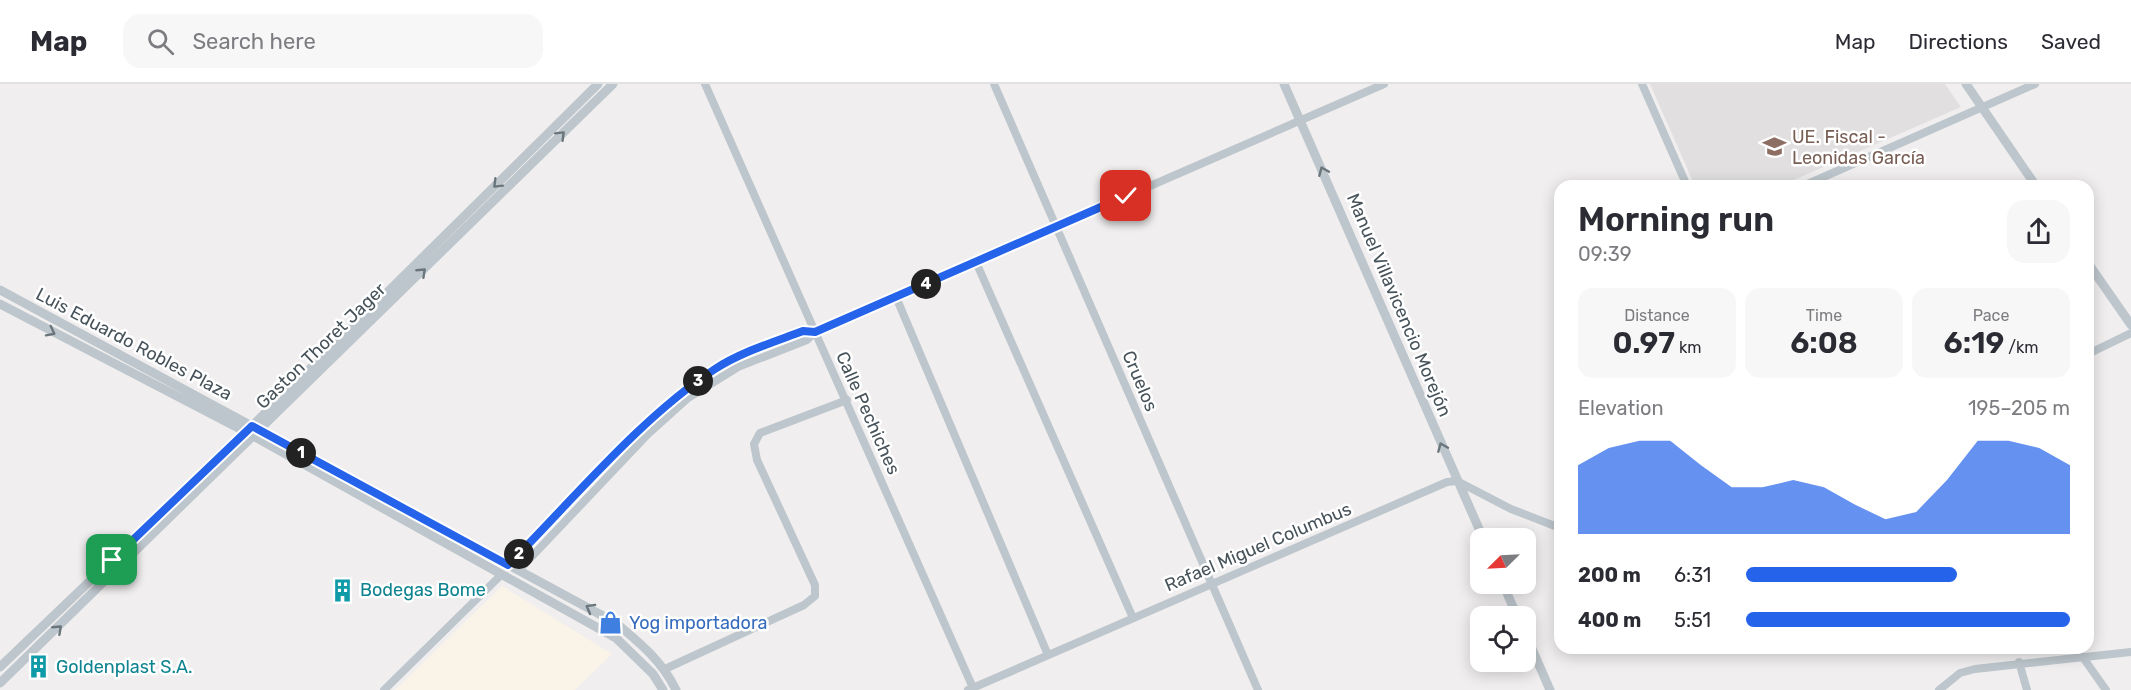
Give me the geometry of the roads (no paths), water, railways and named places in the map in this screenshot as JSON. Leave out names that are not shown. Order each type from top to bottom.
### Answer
[{"type":"street","name":"Gaston Thoret Jager","points":[[0,683],[102,586],[252,431],[598,84]]},
{"type":"street","name":"Gaston Thoret Jager","points":[[0,667],[252,431],[613,84]]},
{"type":"street","name":"Calle Pechiches","points":[[705,84],[847,400],[972,689]]},
{"type":"street","name":"Cruelos","points":[[994,84],[1258,690]]},
{"type":"street","name":"Manuel Villavicencio Morejón","points":[[1284,84],[1478,528]]},
{"type":"street","points":[[519,570],[648,434],[688,398],[730,371],[807,340],[815,332],[1384,84]]},
{"type":"street","points":[[1642,84],[1684,180]]},
{"type":"street","points":[[1966,84],[2032,180]]},
{"type":"street","points":[[1817,180],[2036,84]]},
{"type":"street","points":[[976,262],[1133,618]]},
{"type":"street","points":[[2094,271],[2131,325]]},
{"type":"street","name":"Luis Eduardo Robles Plaza","points":[[0,290],[616,638],[653,674],[663,690]]},
{"type":"street","points":[[896,297],[1048,655]]},
{"type":"street","name":"Luis Eduardo Robles Plaza","points":[[0,304],[252,431],[616,623],[649,650],[665,669],[676,690]]},
{"type":"street","points":[[508,565],[643,428],[683,392],[732,359],[803,331],[815,332]]},
{"type":"street","points":[[2094,351],[2131,333]]},
{"type":"street","points":[[665,669],[804,605],[815,596],[814,585],[757,460],[754,444],[760,434],[847,400]]},
{"type":"street","points":[[1457,481],[1511,509],[1554,526]]},
{"type":"street","name":"Rafael Miguel Columbus","points":[[972,689],[1447,482],[1457,481]]},
{"type":"street","points":[[384,690],[501,575]]},
{"type":"street","points":[[1939,690],[1960,673],[2019,662],[2131,652]]},
{"type":"street","points":[[2082,656],[2106,690]]},
{"type":"street","points":[[1536,658],[1550,690]]},
{"type":"street","points":[[2019,662],[2027,690]]},
{"type":"place","name":"UE. Fiscal - Leonidas García","points":[[1774,147]]},
{"type":"place","name":"Bodegas Bome","points":[[342,590]]},
{"type":"place","name":"Yog importadora","points":[[611,623]]},
{"type":"place","name":"Goldenplast S.A.","points":[[38,667]]}]
